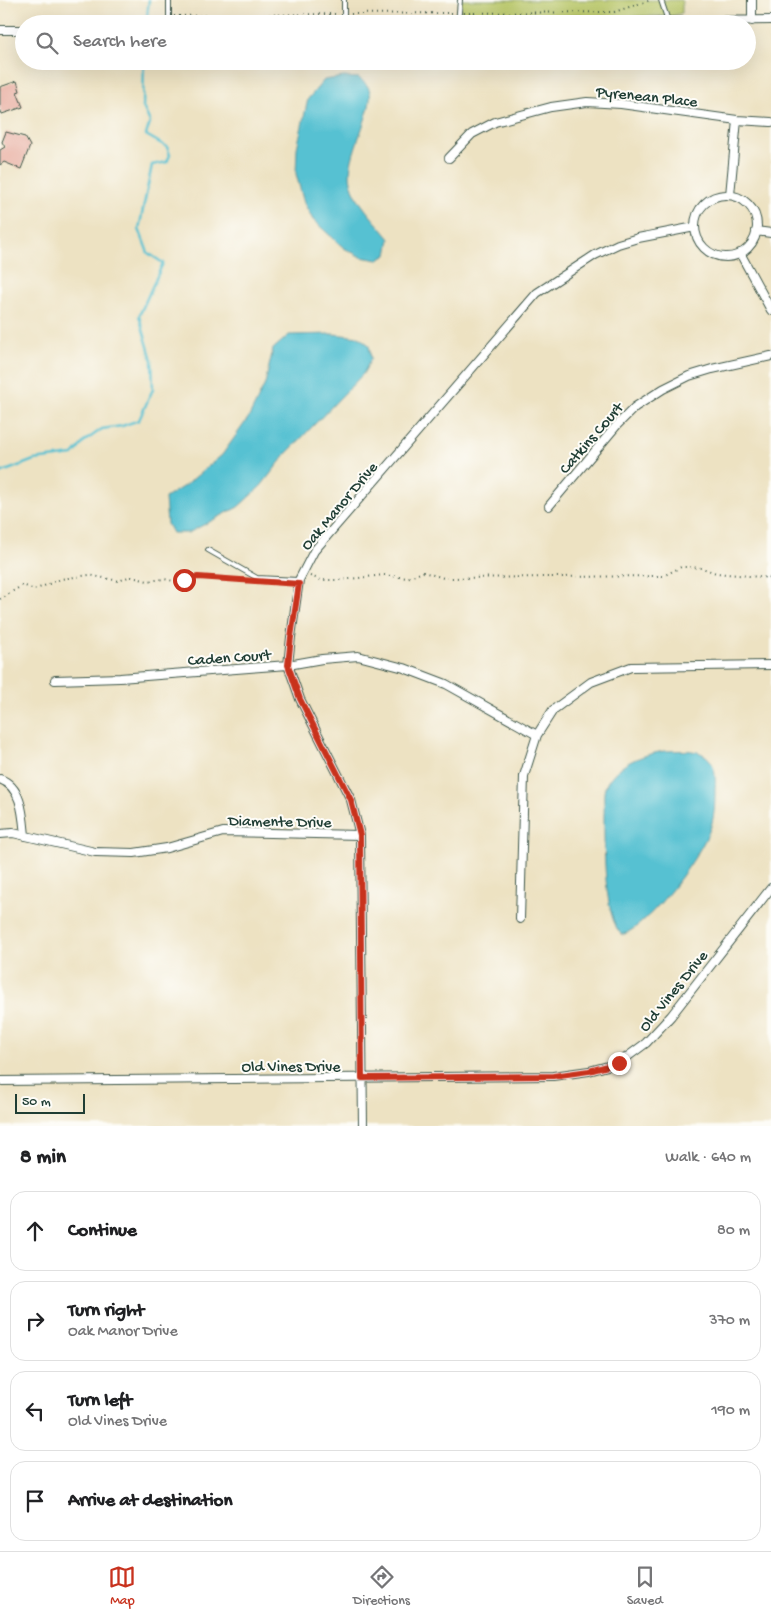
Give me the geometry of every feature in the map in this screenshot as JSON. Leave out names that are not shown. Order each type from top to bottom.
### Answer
[{"type":"street","points":[[752,0],[752,15]]},
{"type":"street","points":[[756,21],[771,20]]},
{"type":"street","points":[[0,30],[15,30]]},
{"type":"street","name":"Pyrenean Place","points":[[449,158],[472,134],[495,122],[551,107],[587,102],[621,104],[737,120],[771,122]]},
{"type":"street","points":[[730,195],[737,120]]},
{"type":"street","points":[[730,195],[746,202],[752,208],[756,216],[756,231],[753,241],[740,253],[732,256],[723,256],[707,250],[701,243],[696,227],[696,218],[705,203],[712,198],[730,195]]},
{"type":"street","name":"Oak Manor Drive","points":[[363,1126],[360,835],[351,800],[300,699],[288,665],[301,577],[314,551],[537,293],[595,255],[618,244],[638,238],[696,227]]},
{"type":"street","points":[[756,231],[771,232]]},
{"type":"street","points":[[740,253],[771,310]]},
{"type":"street","name":"Catkins Court","points":[[549,506],[617,425],[635,407],[663,389],[689,376],[771,356]]},
{"type":"street","name":"Caden Court","points":[[56,680],[120,678],[288,665],[322,659],[358,656],[404,668],[446,684],[537,735]]},
{"type":"street","points":[[520,919],[524,776],[537,735],[553,710],[591,682],[631,668],[771,665]]},
{"type":"street","points":[[0,779],[11,785],[17,794],[24,822],[24,836]]},
{"type":"street","name":"Diamente Drive","points":[[0,834],[13,833],[95,852],[134,853],[167,848],[223,832],[360,835]]},
{"type":"street","name":"Old Vines Drive","points":[[0,1081],[553,1076],[589,1071],[619,1063],[646,1043],[671,1016],[771,888]]},
{"type":"lane","points":[[169,0],[169,15]]},
{"type":"lane","points":[[344,0],[344,14]]},
{"type":"lane","points":[[459,13],[460,0]]},
{"type":"lane","points":[[661,0],[666,15]]},
{"type":"lane","points":[[208,550],[257,578],[301,577]]},
{"type":"path","points":[[256,15],[614,12],[651,0]]},
{"type":"path","points":[[301,577],[321,580],[341,580],[384,575],[407,578],[423,572],[444,578],[663,576],[681,567],[688,567],[702,568],[716,573],[771,578]]},
{"type":"path","points":[[0,599],[23,585],[34,590],[61,579],[89,575],[119,581],[132,577],[148,581],[164,578],[178,582],[198,577],[249,581]]},
{"type":"green space","points":[[461,0],[682,0],[682,13],[675,15],[461,15]]},
{"type":"water","points":[[344,77],[359,78],[369,89],[369,108],[350,172],[351,182],[357,197],[390,239],[387,255],[378,260],[361,257],[344,248],[313,220],[304,203],[296,174],[297,148],[308,99],[324,80]]},
{"type":"water","points":[[333,334],[359,337],[369,345],[371,359],[363,374],[286,454],[261,486],[238,507],[188,533],[172,533],[167,524],[165,498],[187,484],[222,455],[249,417],[265,384],[273,349],[289,335]]},
{"type":"water","points":[[686,750],[702,753],[711,762],[715,779],[711,826],[698,853],[674,887],[646,918],[622,935],[611,913],[608,896],[604,842],[605,788],[611,777],[631,761],[664,751]]},
{"type":"building","points":[[17,81],[20,91],[17,92],[23,107],[2,114],[0,108],[0,87]]},
{"type":"building","points":[[6,132],[25,137],[30,146],[21,169],[4,162],[0,165],[0,150],[5,147],[2,142]]},
{"type":"waterway","points":[[147,15],[149,0]]},
{"type":"waterway","points":[[0,473],[34,460],[73,455],[85,441],[102,429],[122,426],[139,420],[153,389],[152,360],[139,316],[163,263],[148,253],[139,229],[152,165],[167,162],[170,155],[167,147],[146,135],[150,122],[143,107],[144,70]]},
{"type":"route","points":[[184,580],[198,577],[299,584],[288,665],[300,699],[351,800],[360,835],[362,1078],[553,1076],[589,1071],[619,1063]]}]
